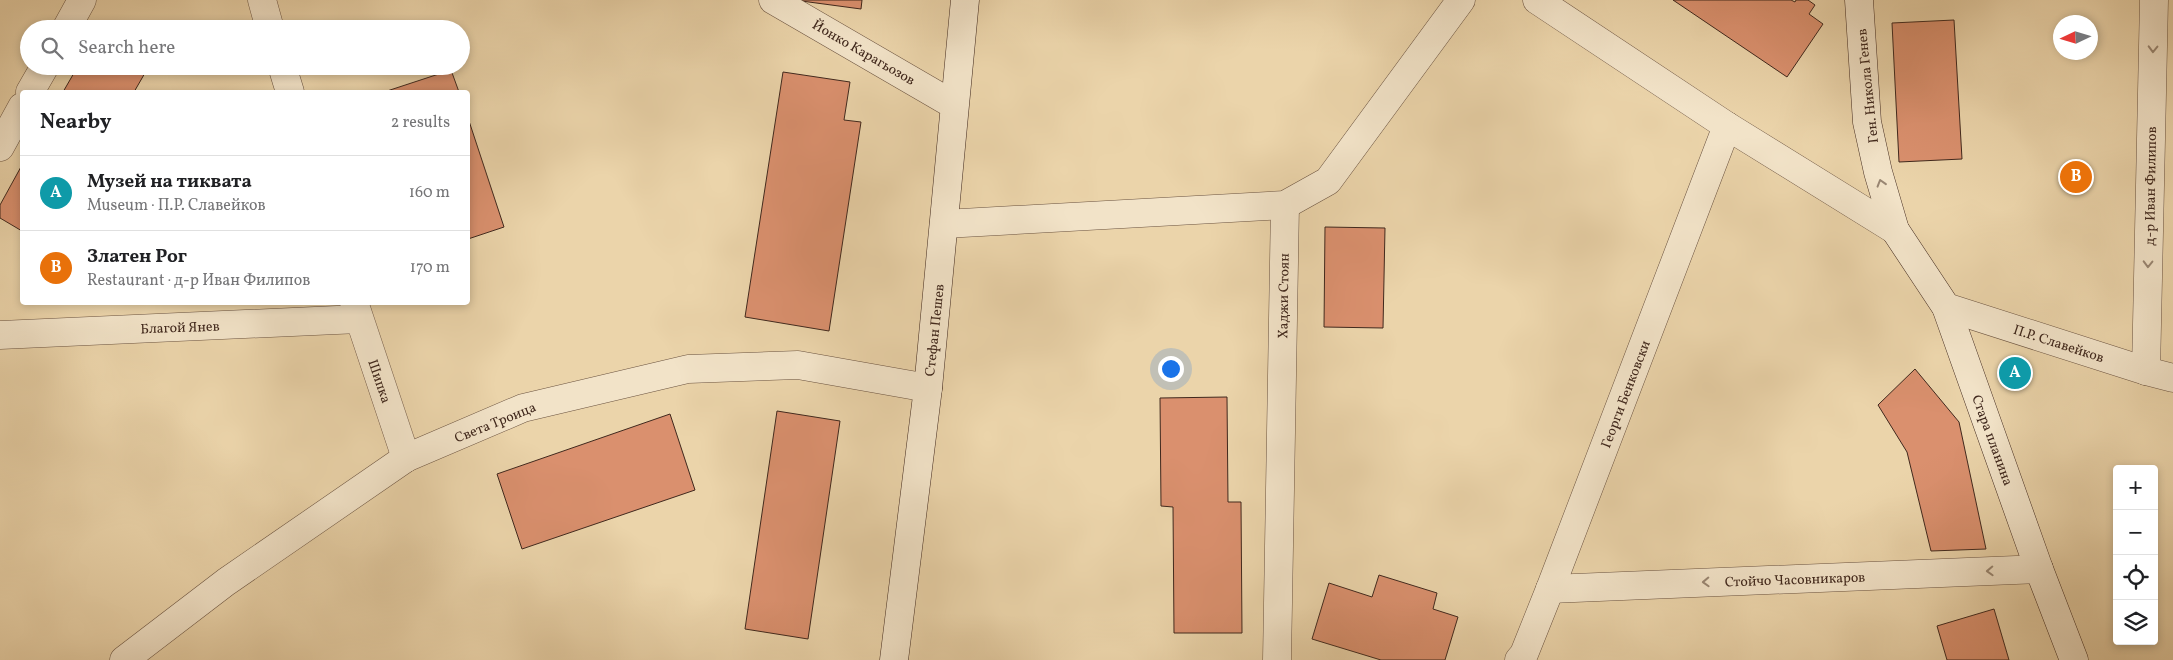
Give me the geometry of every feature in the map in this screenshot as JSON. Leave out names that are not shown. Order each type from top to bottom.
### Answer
[{"type":"street","points":[[71,20],[82,0]]},
{"type":"street","points":[[262,0],[268,20]]},
{"type":"street","name":"Йонко Карагьозов","points":[[773,0],[954,105]]},
{"type":"street","name":"Стефан Пешев","points":[[894,660],[928,388],[965,0]]},
{"type":"street","points":[[944,224],[1285,206],[1328,181],[1461,0]]},
{"type":"street","points":[[1537,0],[1727,126],[1896,230]]},
{"type":"street","name":"Ген. Никола Генев","points":[[1858,0],[1868,122],[1878,172],[1896,230]]},
{"type":"street","name":"д-р Иван Филипов","points":[[2146,371],[2162,91],[2154,0]]},
{"type":"street","points":[[31,90],[40,75]]},
{"type":"street","points":[[285,75],[289,90]]},
{"type":"street","points":[[0,148],[20,111]]},
{"type":"street","name":"Георги Бенковски","points":[[1519,660],[1524,654],[1550,588],[1727,126]]},
{"type":"street","name":"Хаджи Стоян","points":[[1277,660],[1285,206]]},
{"type":"street","name":"Стара планина","points":[[1896,230],[1946,307],[2039,569],[2074,660]]},
{"type":"street","name":"П.Р. Славейков","points":[[1946,307],[2173,378]]},
{"type":"street","name":"Благой Янев","points":[[0,335],[357,311]]},
{"type":"street","name":"Шипка","points":[[357,311],[406,458]]},
{"type":"street","name":"Света Троица","points":[[124,660],[226,582],[406,458],[523,408],[688,369],[798,365],[928,388]]},
{"type":"street","name":"Стойчо Часовникаров","points":[[1550,588],[2039,569]]},
{"type":"building","points":[[794,0],[862,0],[861,9]]},
{"type":"building","points":[[1673,0],[1791,0],[1795,2],[1796,0],[1808,0],[1815,5],[1809,14],[1823,24],[1787,77]]},
{"type":"building","points":[[1954,20],[1962,159],[1899,162],[1892,23]]},
{"type":"building","points":[[783,72],[850,82],[844,120],[861,122],[829,331],[745,317]]},
{"type":"building","points":[[73,75],[144,75],[135,90],[64,90]]},
{"type":"building","points":[[436,75],[453,75],[458,90],[390,90]]},
{"type":"building","points":[[470,124],[504,227],[470,238]]},
{"type":"building","points":[[20,169],[20,230],[0,218],[0,205]]},
{"type":"building","points":[[1325,227],[1385,228],[1383,328],[1324,327]]},
{"type":"building","points":[[1915,369],[1959,422],[1986,549],[1931,551],[1907,452],[1878,405]]},
{"type":"building","points":[[1227,397],[1228,502],[1241,502],[1242,633],[1174,633],[1173,507],[1161,506],[1160,398]]},
{"type":"building","points":[[777,411],[840,421],[808,639],[745,629]]},
{"type":"building","points":[[670,414],[695,490],[522,549],[497,474]]},
{"type":"building","points":[[1379,575],[1437,593],[1433,609],[1458,617],[1445,660],[1381,660],[1312,639],[1329,583],[1372,597]]},
{"type":"building","points":[[1994,609],[2009,660],[1947,660],[1937,626]]},
{"type":"place","name":"Златен Рог","points":[[2076,177]]},
{"type":"place","name":"Музей на тиквата","points":[[2015,373]]}]
